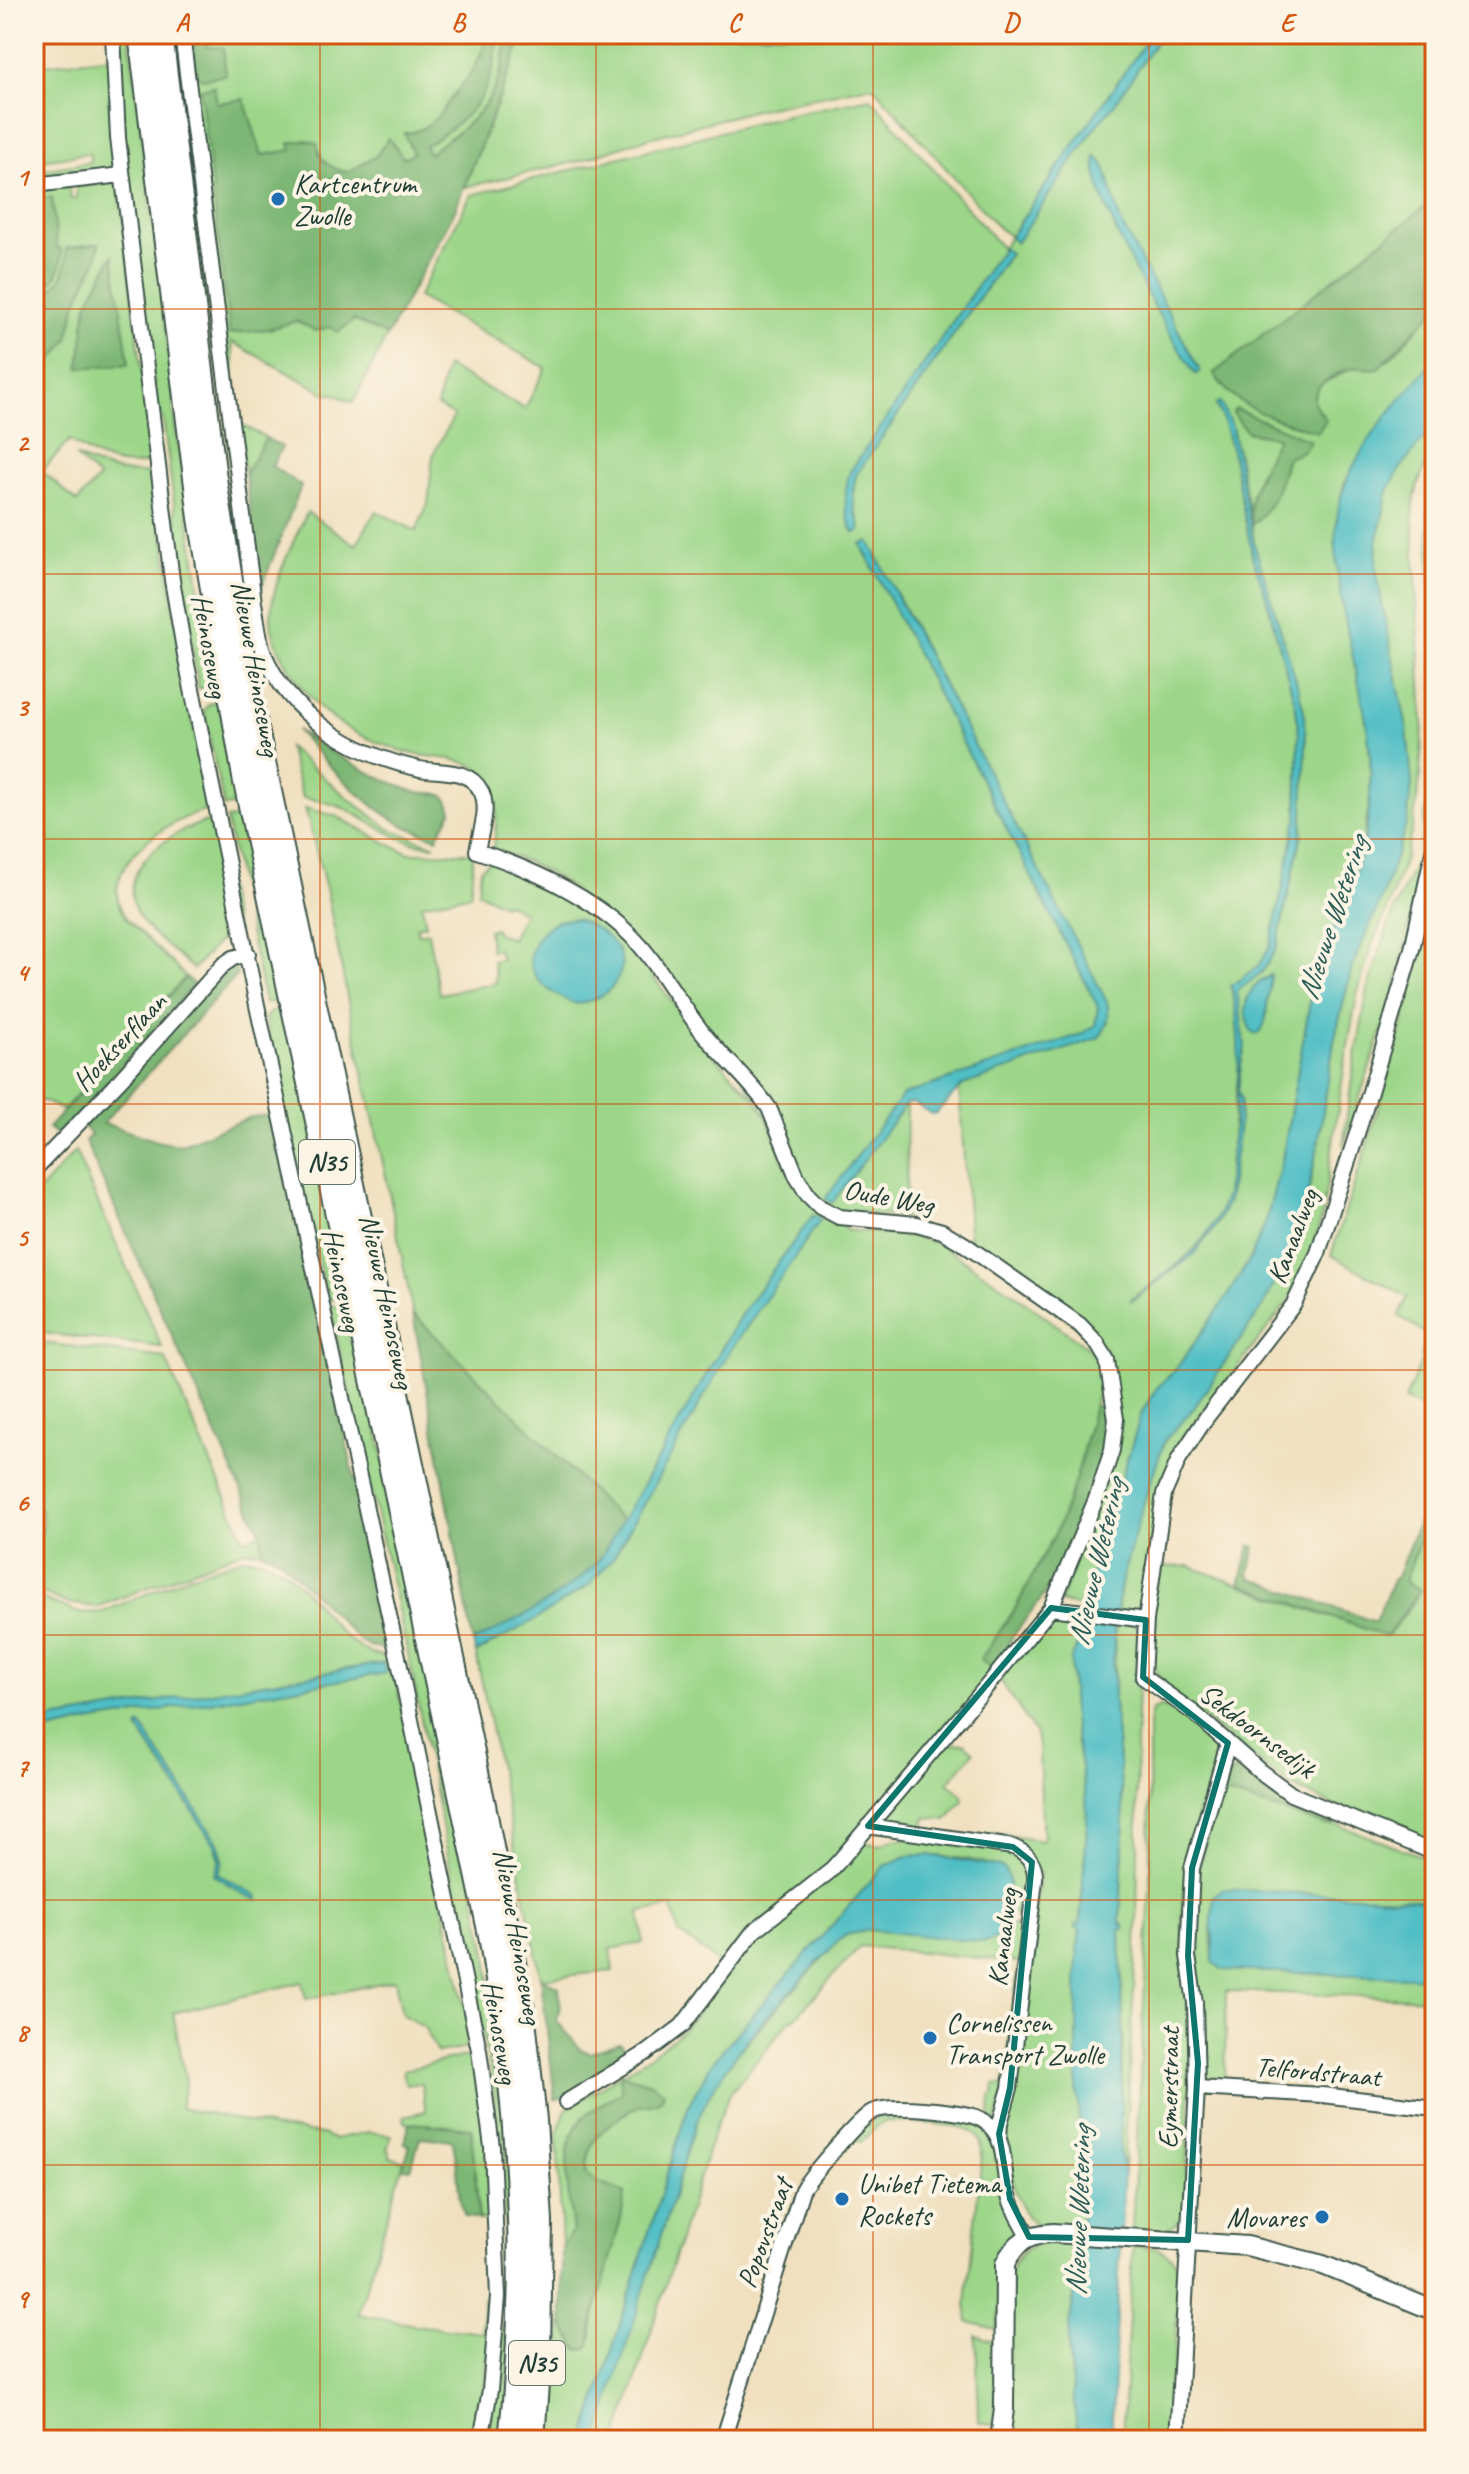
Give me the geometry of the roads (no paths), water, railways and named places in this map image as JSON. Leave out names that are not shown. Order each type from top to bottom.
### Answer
[{"type":"highway","name":"Nieuwe Heinoseweg","points":[[141,34],[201,518],[225,668],[245,777],[488,1920],[506,2027],[521,2231],[518,2368],[511,2440]]},
{"type":"highway","name":"Nieuwe Heinoseweg","points":[[160,34],[214,479],[247,687],[480,1790],[522,2010],[534,2120],[540,2221],[538,2342],[532,2440]]},
{"type":"street","name":"Heinoseweg","points":[[113,34],[122,175],[175,595],[194,702],[479,2050],[492,2147],[498,2297],[490,2390],[481,2440]]},
{"type":"street","name":"Heinoseweg","points":[[182,34],[235,467],[263,650],[278,678],[299,706],[328,732],[357,749],[389,761],[423,770],[459,774],[475,783],[485,803],[477,851]]},
{"type":"street","points":[[34,185],[122,175]]},
{"type":"street","name":"Kanaalweg","points":[[1143,1670],[1139,1619],[1170,1477],[1206,1418],[1294,1304],[1318,1253],[1412,949],[1435,843]]},
{"type":"street","name":"Oude Weg","points":[[477,851],[586,900],[628,932],[709,1041],[761,1096],[802,1186],[820,1207],[839,1217],[917,1224],[942,1231],[1080,1325],[1098,1344],[1110,1371],[1116,1430],[1058,1608]]},
{"type":"street","name":"Hoekserflaan","points":[[34,1170],[223,965],[248,954]]},
{"type":"street","points":[[566,2102],[646,2053],[682,2026],[754,1931],[829,1872],[1058,1608],[1139,1619]]},
{"type":"street","name":"Sekdoornsedijk","points":[[1143,1670],[1261,1772],[1291,1794],[1435,1853]]},
{"type":"street","name":"Eymerstraat","points":[[1177,2440],[1197,2088],[1195,2003],[1188,1956],[1192,1868],[1228,1743]]},
{"type":"street","name":"Kanaalweg","points":[[868,1826],[1013,1847],[1024,1852],[1032,1862],[1035,1880],[1010,2088],[1000,2123],[999,2140]]},
{"type":"street","name":"Telfordstraat","points":[[1197,2088],[1322,2095],[1435,2108]]},
{"type":"street","name":"Popovstraat","points":[[723,2440],[802,2190],[862,2120],[874,2111],[891,2106],[959,2114],[983,2120],[999,2140]]},
{"type":"street","points":[[999,2140],[1010,2199],[1029,2237]]},
{"type":"street","points":[[1000,2440],[1004,2409],[1005,2264],[1014,2248],[1029,2237],[1065,2233],[1247,2246],[1323,2265],[1435,2311]]},
{"type":"water","points":[[1151,34],[1161,34],[1016,243],[1010,237]]},
{"type":"water","points":[[1096,156],[1106,170],[1121,223],[1200,371],[1196,374],[1168,331],[1117,233],[1097,175]]},
{"type":"water","points":[[1003,248],[1010,253],[856,475],[853,502],[860,531],[854,533],[846,503],[850,472]]},
{"type":"water","name":"Nieuwe Wetering","points":[[1435,359],[1435,424],[1400,469],[1388,490],[1377,542],[1376,565],[1381,599],[1407,729],[1412,785],[1407,822],[1383,895],[1352,967],[1334,1041],[1305,1204],[1286,1258],[1264,1305],[1194,1408],[1165,1440],[1122,1578],[1113,1663],[1124,1820],[1120,1924],[1124,1925],[1124,1929],[1120,1930],[1123,2020],[1120,2154],[1124,2170],[1111,2440],[1078,2440],[1068,2346],[1080,2263],[1082,2211],[1077,2088],[1077,1953],[1080,1929],[1076,1928],[1076,1924],[1080,1924],[1087,1825],[1086,1797],[1073,1719],[1071,1659],[1076,1649],[1089,1582],[1142,1412],[1156,1389],[1176,1369],[1224,1301],[1250,1259],[1266,1221],[1282,1160],[1313,985],[1358,865],[1369,808],[1371,769],[1368,735],[1337,571],[1338,509],[1346,482],[1363,449]]},
{"type":"water","points":[[1220,402],[1232,427],[1254,544],[1304,711],[1306,746],[1302,833],[1276,949],[1261,973],[1237,991],[1245,1046],[1238,1091],[1241,1101],[1237,1141],[1228,1201],[1215,1227],[1192,1256],[1131,1301],[1200,1244],[1219,1214],[1226,1195],[1239,1064],[1231,986],[1258,966],[1270,947],[1297,819],[1299,735],[1296,707],[1253,559],[1232,451],[1216,404]]},
{"type":"water","points":[[869,541],[1107,1002],[1108,1016],[1098,1038],[963,1085],[936,1113],[931,1114],[914,1103],[907,1103],[832,1203],[825,1199],[903,1095],[1079,1035],[1095,1026],[1098,1007],[861,544]]},
{"type":"water","points":[[576,919],[598,929],[615,945],[621,965],[619,977],[608,991],[596,999],[577,1004],[545,986],[535,975],[530,962],[532,948],[545,929],[557,921]]},
{"type":"water","points":[[1271,975],[1265,1022],[1257,1034],[1251,1031],[1247,1022],[1246,1006],[1251,992]]},
{"type":"water","points":[[813,1215],[821,1219],[728,1354],[613,1558],[589,1585],[476,1653],[473,1642],[556,1596],[600,1559],[742,1313]]},
{"type":"water","points":[[383,1663],[386,1673],[94,1721],[34,1734],[34,1725],[53,1719]]},
{"type":"water","points":[[141,1725],[219,1844],[223,1861],[218,1874],[257,1896],[258,1900],[214,1875],[220,1860],[216,1846],[138,1728]]},
{"type":"water","points":[[929,1855],[1002,1867],[1009,1884],[1005,1917],[1009,1921],[1005,1921],[998,1936],[983,1942],[870,1930],[846,1935],[758,2027],[723,2073],[696,2123],[597,2440],[584,2440],[689,2104],[712,2063],[884,1866],[907,1856]]},
{"type":"water","points":[[1222,1889],[1435,1900],[1435,1978],[1223,1970],[1213,1962],[1211,1931],[1214,1896]]},
{"type":"place","name":"Kartcentrum Zwolle","points":[[278,199]]},
{"type":"place","name":"Cornelissen Transport Zwolle","points":[[930,2038]]},
{"type":"place","name":"Unibet Tietema Rockets","points":[[842,2199]]},
{"type":"place","name":"Movares","points":[[1322,2217]]}]
